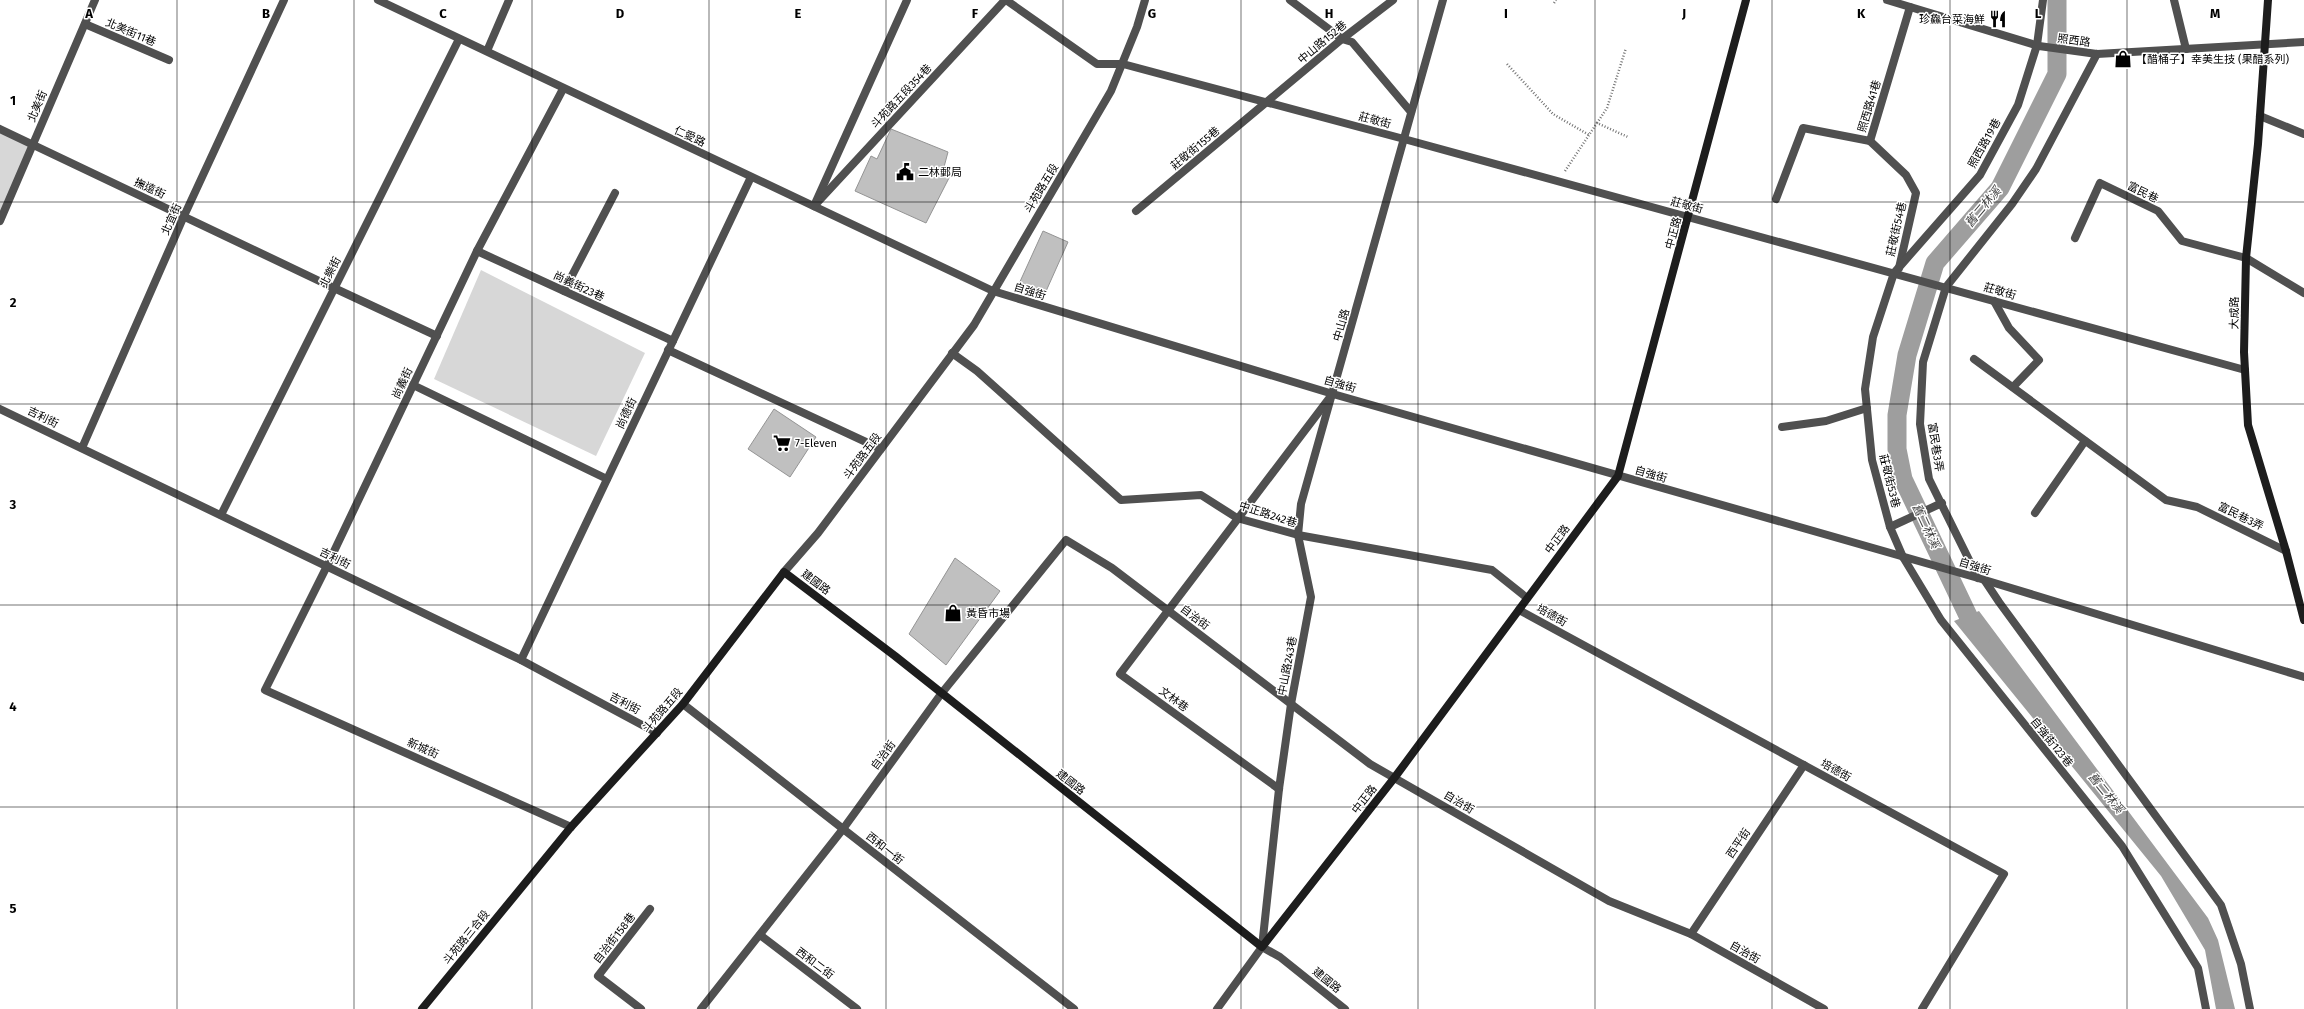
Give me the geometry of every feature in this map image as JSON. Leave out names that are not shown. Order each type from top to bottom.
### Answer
[{"type":"main road","name":"中正路","points":[[1262,947],[1396,777],[1618,476],[1689,217],[1746,0]]},
{"type":"main road","name":"大成路","points":[[2268,0],[2260,116],[2246,258],[2245,370],[2248,425],[2286,551],[2304,620]]},
{"type":"main road","name":"建國路","points":[[784,572],[895,656],[1262,947]]},
{"type":"main road","name":"斗苑路五段","points":[[526,879],[571,827],[683,704],[784,572]]},
{"type":"main road","name":"斗苑路三合段","points":[[422,1009],[526,879]]},
{"type":"street","name":"北美街","points":[[0,222],[95,0]]},
{"type":"street","name":"北宜街","points":[[82,448],[184,216],[284,0]]},
{"type":"street","name":"仁愛路","points":[[378,0],[563,89],[993,291]]},
{"type":"street","points":[[486,51],[509,0]]},
{"type":"street","points":[[814,206],[906,0]]},
{"type":"street","name":"斗苑路五段354巷","points":[[814,206],[1006,0],[1097,64],[1122,64]]},
{"type":"street","name":"斗苑路五段","points":[[784,572],[818,533],[974,325],[1111,91],[1137,27],[1145,0]]},
{"type":"street","points":[[1290,0],[1342,39],[1352,42],[1411,112]]},
{"type":"street","name":"中山路152巷","points":[[1267,102],[1342,39],[1393,0]]},
{"type":"street","name":"中山路","points":[[1167,610],[1333,394],[1443,0]]},
{"type":"street","name":"照西路","points":[[1887,0],[2037,45],[2097,54],[2304,42]]},
{"type":"street","name":"照西路19巷","points":[[1896,271],[1980,175],[2018,105],[2037,45],[2043,0]]},
{"type":"street","points":[[2174,0],[2186,49]]},
{"type":"street","name":"照西路41巷","points":[[1776,199],[1803,128],[1870,141],[1910,7]]},
{"type":"street","name":"北美街11巷","points":[[85,24],[169,60]]},
{"type":"street","name":"北樂街","points":[[221,515],[459,38]]},
{"type":"street","points":[[1946,287],[2012,204],[2036,169],[2097,54]]},
{"type":"street","name":"莊敬街","points":[[1122,64],[1689,217],[1896,271],[1946,287],[2245,370]]},
{"type":"street","name":"尚義街","points":[[266,690],[437,336],[476,250],[563,89]]},
{"type":"street","name":"莊敬街155巷","points":[[1136,211],[1267,102]]},
{"type":"street","points":[[2260,116],[2304,134]]},
{"type":"street","name":"撫遠街","points":[[0,129],[437,336]]},
{"type":"street","name":"莊敬街54巷","points":[[1870,141],[1906,175],[1916,193],[1896,271]]},
{"type":"street","name":"尚德街","points":[[521,660],[751,177]]},
{"type":"street","name":"富民巷","points":[[2075,238],[2100,183],[2158,211],[2182,241],[2246,258]]},
{"type":"street","points":[[564,291],[615,193]]},
{"type":"street","name":"尚義街23巷","points":[[476,250],[673,341]]},
{"type":"street","points":[[2246,258],[2304,294]]},
{"type":"street","name":"莊敬街53巷","points":[[1896,271],[1873,337],[1865,389],[1872,460],[1890,527],[1903,557]]},
{"type":"street","name":"富民巷3弄","points":[[1946,287],[1924,362],[1920,424],[1929,479],[1982,579],[2221,904],[2241,964],[2250,1009]]},
{"type":"street","name":"自強街","points":[[993,291],[1333,394],[1982,579],[2304,677]]},
{"type":"street","points":[[1994,300],[2009,328],[2039,360],[2013,387]]},
{"type":"street","points":[[668,350],[881,449]]},
{"type":"street","name":"中正路242巷","points":[[952,353],[977,371],[1121,500],[1201,495],[1237,518],[1298,535],[1492,570],[1527,598]]},
{"type":"street","name":"富民巷3弄","points":[[1974,358],[2166,500],[2197,507],[2286,551]]},
{"type":"street","points":[[413,385],[607,479]]},
{"type":"street","name":"中山路243巷","points":[[1262,947],[1279,789],[1291,704],[1311,597],[1298,535],[1300,504],[1333,394]]},
{"type":"street","points":[[1782,427],[1826,422],[1867,408]]},
{"type":"street","name":"吉利街","points":[[0,409],[521,660],[657,733]]},
{"type":"street","points":[[2035,513],[2085,441]]},
{"type":"street","points":[[1890,527],[1942,503]]},
{"type":"street","name":"自治街","points":[[701,1009],[843,830],[941,694],[1066,540],[1112,568],[1370,764],[1396,777],[1609,901],[1691,934],[1824,1009]]},
{"type":"street","name":"自強街123巷","points":[[1903,557],[1941,620],[2122,846],[2198,968],[2206,1009]]},
{"type":"street","name":"文林巷","points":[[1167,610],[1120,674],[1279,789]]},
{"type":"street","name":"培德街","points":[[1519,610],[2004,874],[1922,1009]]},
{"type":"street","name":"新城街","points":[[266,690],[571,827]]},
{"type":"street","name":"西和一街","points":[[683,704],[1074,1009]]},
{"type":"street","name":"西平街","points":[[1691,934],[1804,765]]},
{"type":"street","name":"自治街158巷","points":[[641,1009],[598,976],[650,910]]},
{"type":"street","name":"西和二街","points":[[760,935],[857,1009]]},
{"type":"street","name":"中正路","points":[[1217,1009],[1262,947]]},
{"type":"street","name":"建國路","points":[[1262,947],[1280,956],[1345,1009]]},
{"type":"path","points":[[1558,181],[1607,108],[1626,48]]},
{"type":"path","points":[[1507,64],[1553,114],[1589,135]]},
{"type":"path","points":[[1597,123],[1628,137]]},
{"type":"shaded area","points":[[0,129],[33,144],[0,221]]},
{"type":"shaded area","points":[[481,270],[645,353],[596,456],[434,379]]},
{"type":"water","points":[[1979,611],[2208,918],[2218,940],[2235,1009],[2216,1009],[2205,950],[2161,876],[1954,621]]},
{"type":"building","name":"二林郵局","points":[[891,129],[948,152],[944,167],[949,178],[926,223],[855,191],[871,156],[877,159]]},
{"type":"building","points":[[1043,231],[1068,242],[1043,298],[1018,286]]},
{"type":"building","name":"7-Eleven","points":[[774,409],[816,437],[790,477],[748,449]]},
{"type":"building","name":"黃昏市場","points":[[955,558],[1000,591],[946,665],[909,634]]},
{"type":"waterway","name":"舊二林溪","points":[[1981,637],[1972,624],[1903,479],[1897,449],[1897,415],[1907,355],[1935,263],[2000,188],[2057,74],[2057,0]]},
{"type":"place","name":"珍鱻台菜海鮮","points":[[1998,19]]},
{"type":"place","name":"【醋桶子】幸美生技 (果醋系列)","points":[[2123,59]]},
{"type":"place","name":"二林郵局","points":[[905,172]]},
{"type":"place","name":"7-Eleven","points":[[782,443]]},
{"type":"place","name":"黃昏市場","points":[[953,613]]}]
